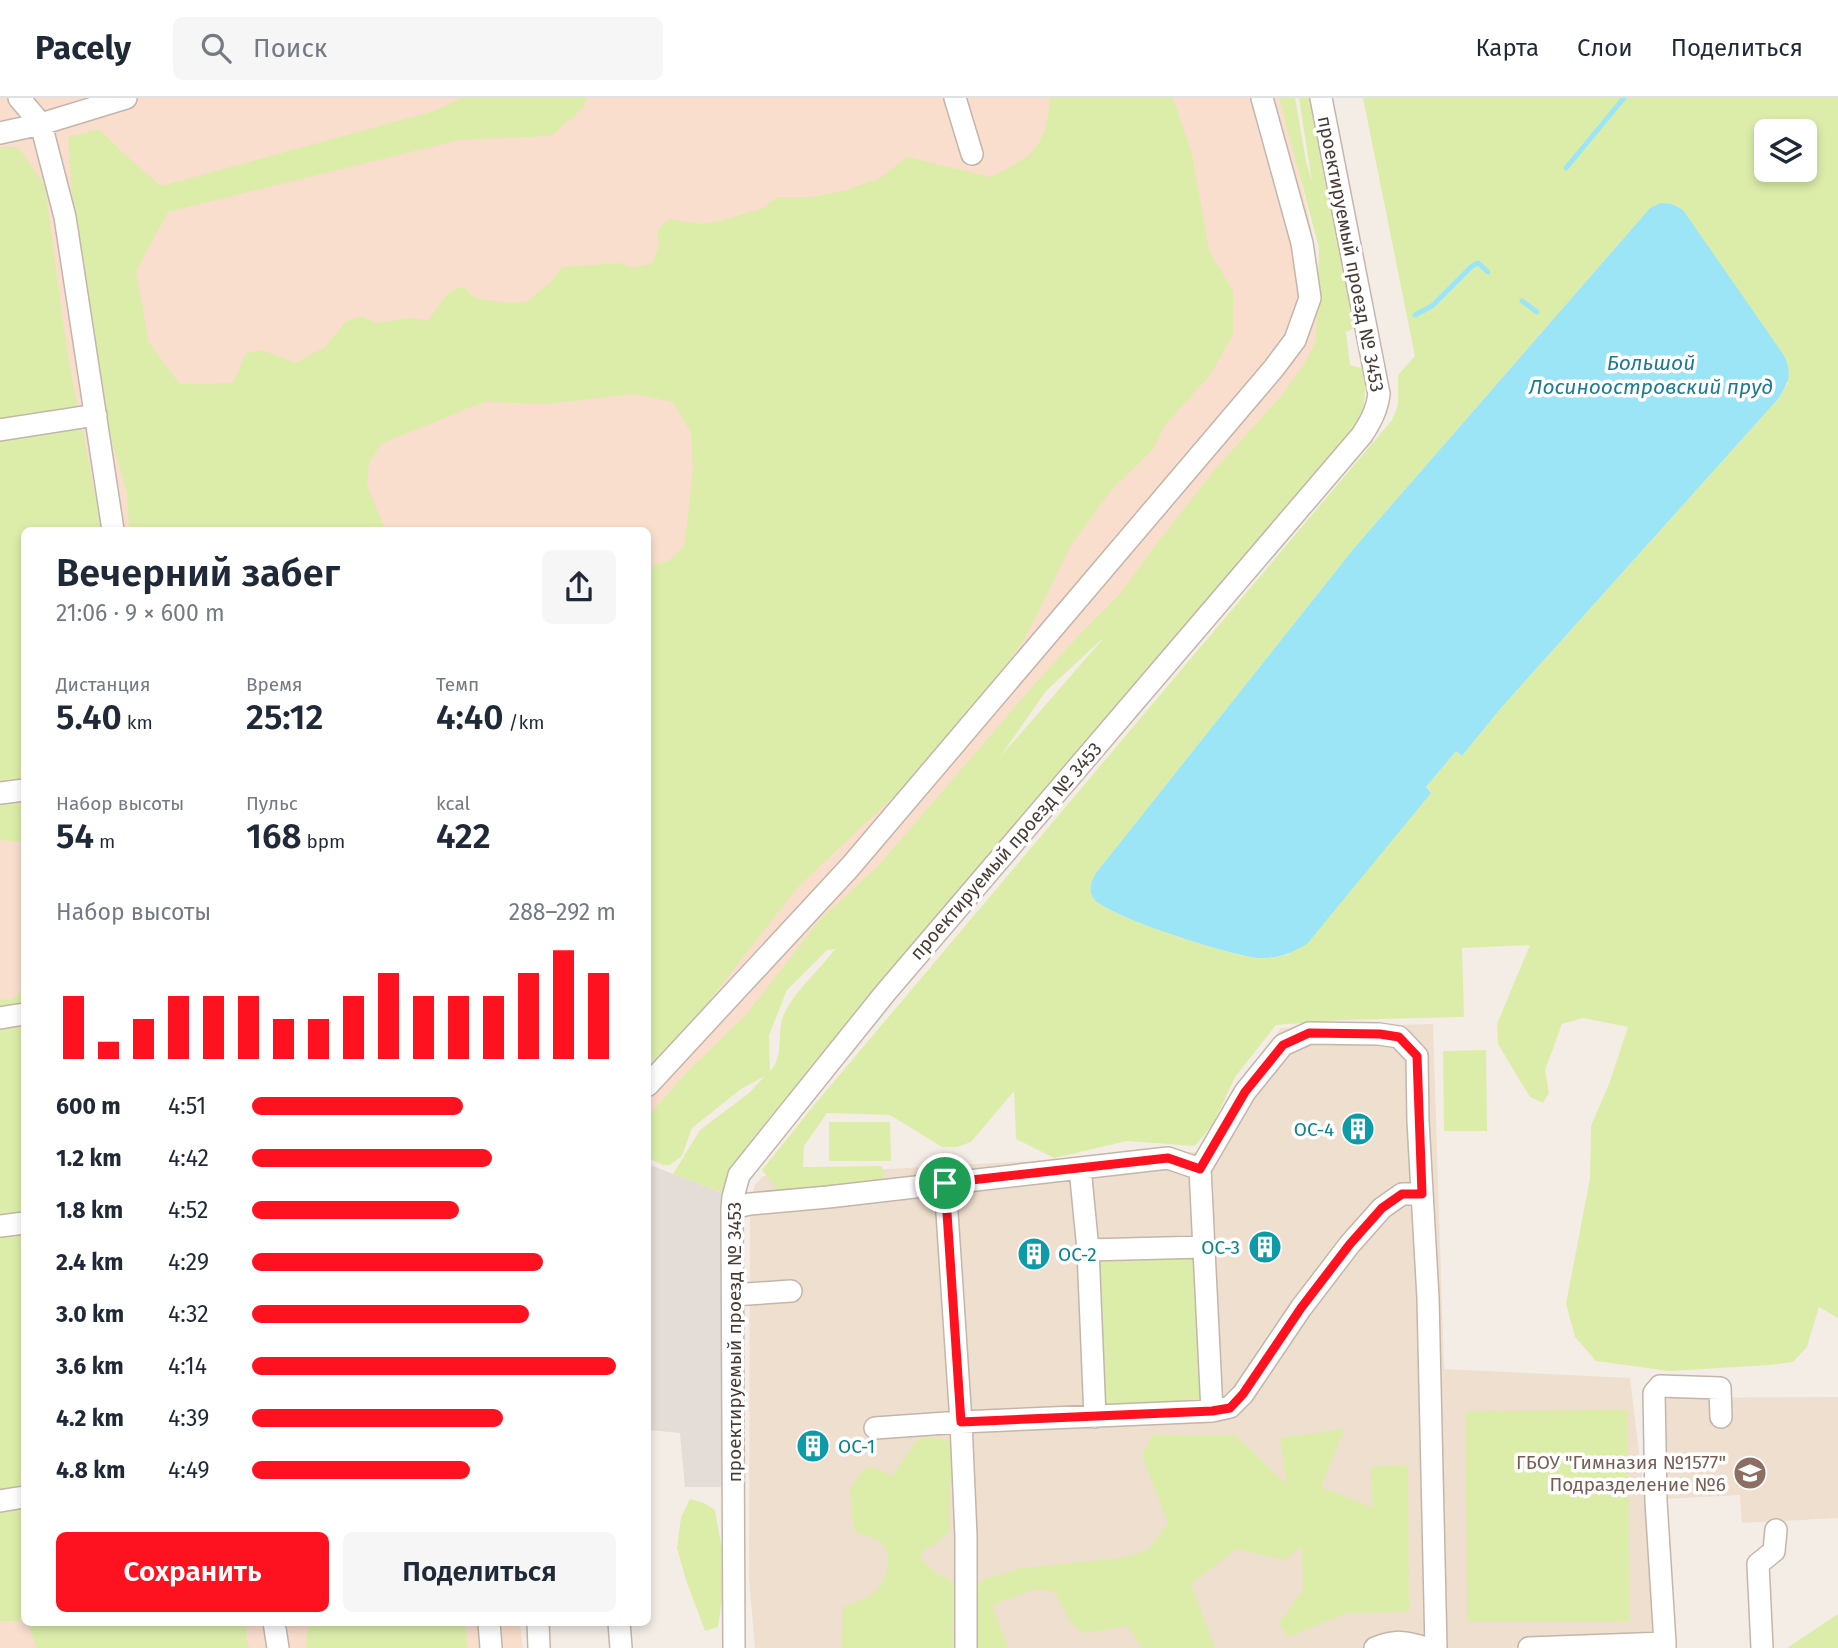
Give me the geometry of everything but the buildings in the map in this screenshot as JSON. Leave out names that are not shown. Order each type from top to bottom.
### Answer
[{"type":"street","points":[[19,98],[41,124],[65,217],[113,527]]},
{"type":"street","points":[[0,132],[41,124],[126,98]]},
{"type":"street","points":[[955,98],[972,154]]},
{"type":"street","points":[[651,1083],[850,867],[1295,340],[1310,298],[1302,243],[1262,98]]},
{"type":"street","name":"проектируемый проезд № 3453","points":[[734,1648],[732,1208],[739,1175],[852,1033],[1362,435],[1371,421],[1379,394],[1321,98]]},
{"type":"street","points":[[0,430],[96,415]]},
{"type":"street","points":[[0,793],[21,790]]},
{"type":"street","points":[[0,1018],[21,1014]]},
{"type":"street","points":[[1212,1411],[1200,1169],[1245,1092],[1283,1045],[1309,1033],[1380,1034],[1399,1037],[1417,1056],[1428,1298],[1436,1648]]},
{"type":"street","points":[[732,1208],[1168,1158],[1200,1169]]},
{"type":"street","points":[[1080,1168],[1088,1250],[1095,1417]]},
{"type":"street","points":[[945,1183],[961,1422],[967,1648]]},
{"type":"street","points":[[875,1428],[1230,1408],[1243,1394],[1301,1308],[1350,1244],[1382,1208],[1402,1194],[1422,1194]]},
{"type":"street","points":[[0,1226],[21,1223]]},
{"type":"street","points":[[1088,1250],[1203,1247]]},
{"type":"street","points":[[733,1295],[791,1291]]},
{"type":"street","points":[[1529,1648],[1665,1646],[1654,1393],[1660,1386],[1720,1388],[1721,1418]]},
{"type":"street","points":[[0,1501],[21,1498]]},
{"type":"street","points":[[1762,1648],[1758,1564],[1774,1550],[1776,1530]]},
{"type":"street","points":[[275,1626],[278,1648]]},
{"type":"street","points":[[489,1626],[491,1648]]},
{"type":"street","points":[[538,1626],[539,1648]]},
{"type":"street","points":[[620,1626],[621,1648]]},
{"type":"street","points":[[1375,1648],[1391,1642],[1407,1642],[1426,1648]]},
{"type":"shaded area","points":[[0,98],[1282,98],[1312,232],[1320,320],[1318,355],[1294,404],[651,1125],[651,527],[21,527],[21,1626],[520,1626],[523,1648],[0,1648]]},
{"type":"shaded area","points":[[1433,1024],[1444,1369],[1630,1378],[1663,1648],[755,1648],[749,1578],[750,1204],[755,1185],[763,1176],[1196,1152],[1281,1028]]},
{"type":"shaded area","points":[[651,1165],[722,1193],[728,1306],[730,1487],[685,1487],[680,1433],[651,1430]]},
{"type":"shaded area","name":"ГБОУ \"Гимназия №1577\" Подразделение №6","points":[[1838,1397],[1838,1518],[1742,1523],[1740,1495],[1663,1499],[1659,1398]]},
{"type":"green space","points":[[461,98],[587,98],[583,108],[551,136],[459,140],[168,212],[136,271],[149,343],[180,384],[233,383],[246,353],[263,350],[295,363],[325,347],[346,321],[361,316],[377,323],[411,318],[428,320],[448,293],[463,286],[475,298],[509,303],[526,302],[552,281],[562,267],[618,263],[635,268],[652,263],[659,247],[657,230],[669,219],[702,224],[763,208],[777,197],[812,197],[846,190],[880,178],[907,157],[991,177],[1022,160],[1039,143],[1046,127],[1049,98],[1173,98],[1192,154],[1209,251],[1233,291],[1233,334],[1211,374],[1165,425],[1153,449],[1113,488],[1071,545],[1023,642],[940,753],[798,887],[651,1075],[651,566],[668,561],[684,546],[693,471],[691,433],[673,402],[633,394],[547,404],[483,402],[381,444],[369,463],[367,485],[384,527],[129,527],[127,493],[104,415],[72,195],[68,137],[99,129],[161,186],[434,111]]},
{"type":"green space","points":[[1279,98],[1295,98],[1312,182],[1299,98],[1314,98],[1357,327],[1346,332],[1350,365],[1365,369],[1363,416],[1352,435],[725,1194],[673,1174],[700,1130],[749,1093],[765,1076],[741,1089],[692,1128],[682,1156],[670,1165],[651,1159],[651,1113],[692,1067],[745,1016],[818,922],[879,865],[1038,680],[1120,594],[1216,468],[1282,395],[1305,363],[1316,341],[1319,248]],"holes":[[[1102,640],[1000,757],[1046,691]],[[835,949],[795,996],[784,1014],[779,1051],[770,1071],[769,1035],[787,990],[827,950]]]},
{"type":"green space","points":[[1363,98],[1838,98],[1838,1318],[1819,1307],[1807,1347],[1793,1362],[1669,1371],[1596,1361],[1575,1337],[1566,1304],[1590,1178],[1591,1126],[1609,1084],[1628,1027],[1583,1018],[1562,1024],[1545,1070],[1549,1093],[1543,1103],[1530,1097],[1498,1044],[1497,1024],[1530,945],[1462,948],[1464,1017],[1341,1020],[1276,1025],[1235,1077],[1213,1124],[1195,1146],[1127,1141],[1054,1158],[1016,1139],[1014,1091],[971,1142],[957,1147],[942,1147],[890,1115],[827,1113],[804,1146],[803,1167],[882,1166],[886,1186],[784,1198],[762,1170],[1392,420],[1398,405],[1398,375],[1415,356]],"holes":[[[1660,204],[1788,383],[1778,399],[1501,708],[1462,756],[1456,751],[1426,787],[1431,792],[1288,955],[1261,958],[1200,944],[1121,915],[1093,898],[1091,885],[1096,873],[1355,547],[1650,208]]]},
{"type":"green space","points":[[0,147],[18,147],[45,186],[67,351],[101,527],[21,527],[21,842],[0,840]]},
{"type":"green space","points":[[21,993],[21,1621],[0,1621],[0,999],[10,1000]]},
{"type":"green space","points":[[1486,1050],[1487,1131],[1444,1131],[1443,1051]]},
{"type":"green space","points":[[829,1122],[890,1122],[891,1161],[829,1161]]},
{"type":"green space","points":[[1197,1254],[1205,1402],[1099,1407],[1093,1257]]},
{"type":"green space","points":[[1628,1410],[1629,1621],[1467,1622],[1466,1411]]},
{"type":"green space","points":[[1344,1429],[1321,1487],[1373,1508],[1370,1467],[1408,1465],[1409,1612],[1347,1613],[1288,1637],[1279,1623],[1303,1590],[1302,1546],[1285,1560],[1236,1549],[1191,1584],[1215,1648],[1142,1648],[1127,1626],[1084,1633],[1071,1623],[1055,1592],[1036,1589],[992,1605],[1008,1648],[975,1648],[966,1596],[984,1579],[1022,1568],[1121,1558],[1148,1550],[1168,1523],[1142,1456],[1152,1436],[1235,1435],[1287,1485],[1280,1438]]},
{"type":"green space","points":[[927,1437],[947,1440],[954,1449],[955,1460],[950,1486],[950,1531],[935,1545],[925,1549],[920,1558],[956,1587],[959,1596],[952,1629],[955,1648],[842,1648],[843,1607],[874,1593],[888,1564],[887,1552],[881,1543],[854,1531],[850,1489],[862,1471],[871,1466],[892,1476],[917,1440]]},
{"type":"green space","points":[[690,1499],[715,1510],[723,1555],[723,1592],[718,1627],[705,1631],[677,1548],[681,1517]]},
{"type":"green space","points":[[1838,1614],[1838,1648],[1787,1648]]},
{"type":"green space","points":[[29,1626],[248,1626],[246,1639],[250,1648],[36,1648]]},
{"type":"green space","points":[[308,1626],[466,1626],[467,1648],[306,1648]]},
{"type":"water","name":"Большой Лосиноостровский пруд","points":[[1661,203],[1672,204],[1683,210],[1783,354],[1789,372],[1778,399],[1501,708],[1462,756],[1456,751],[1426,787],[1431,793],[1307,944],[1280,956],[1247,956],[1200,944],[1145,925],[1103,906],[1093,898],[1091,885],[1096,873],[1355,547],[1650,208]]},
{"type":"waterway","points":[[1566,168],[1624,98]]},
{"type":"waterway","points":[[1415,315],[1432,306],[1472,266],[1478,263],[1488,272]]},
{"type":"waterway","points":[[1522,301],[1537,312]]},
{"type":"place","name":"ОС-4","points":[[1358,1129]]},
{"type":"place","name":"ОС-3","points":[[1265,1247]]},
{"type":"place","name":"ОС-2","points":[[1034,1254]]},
{"type":"place","name":"ОС-1","points":[[813,1446]]},
{"type":"place","name":"ГБОУ \"Гимназия №1577\" Подразделение №6","points":[[1750,1473]]},
{"type":"route","points":[[1309,1033],[1380,1034],[1399,1037],[1417,1056],[1422,1194],[1402,1194],[1382,1208],[1350,1244],[1301,1308],[1243,1394],[1230,1408],[961,1422],[945,1183],[1168,1158],[1200,1169],[1245,1092],[1283,1045],[1309,1033]]}]
